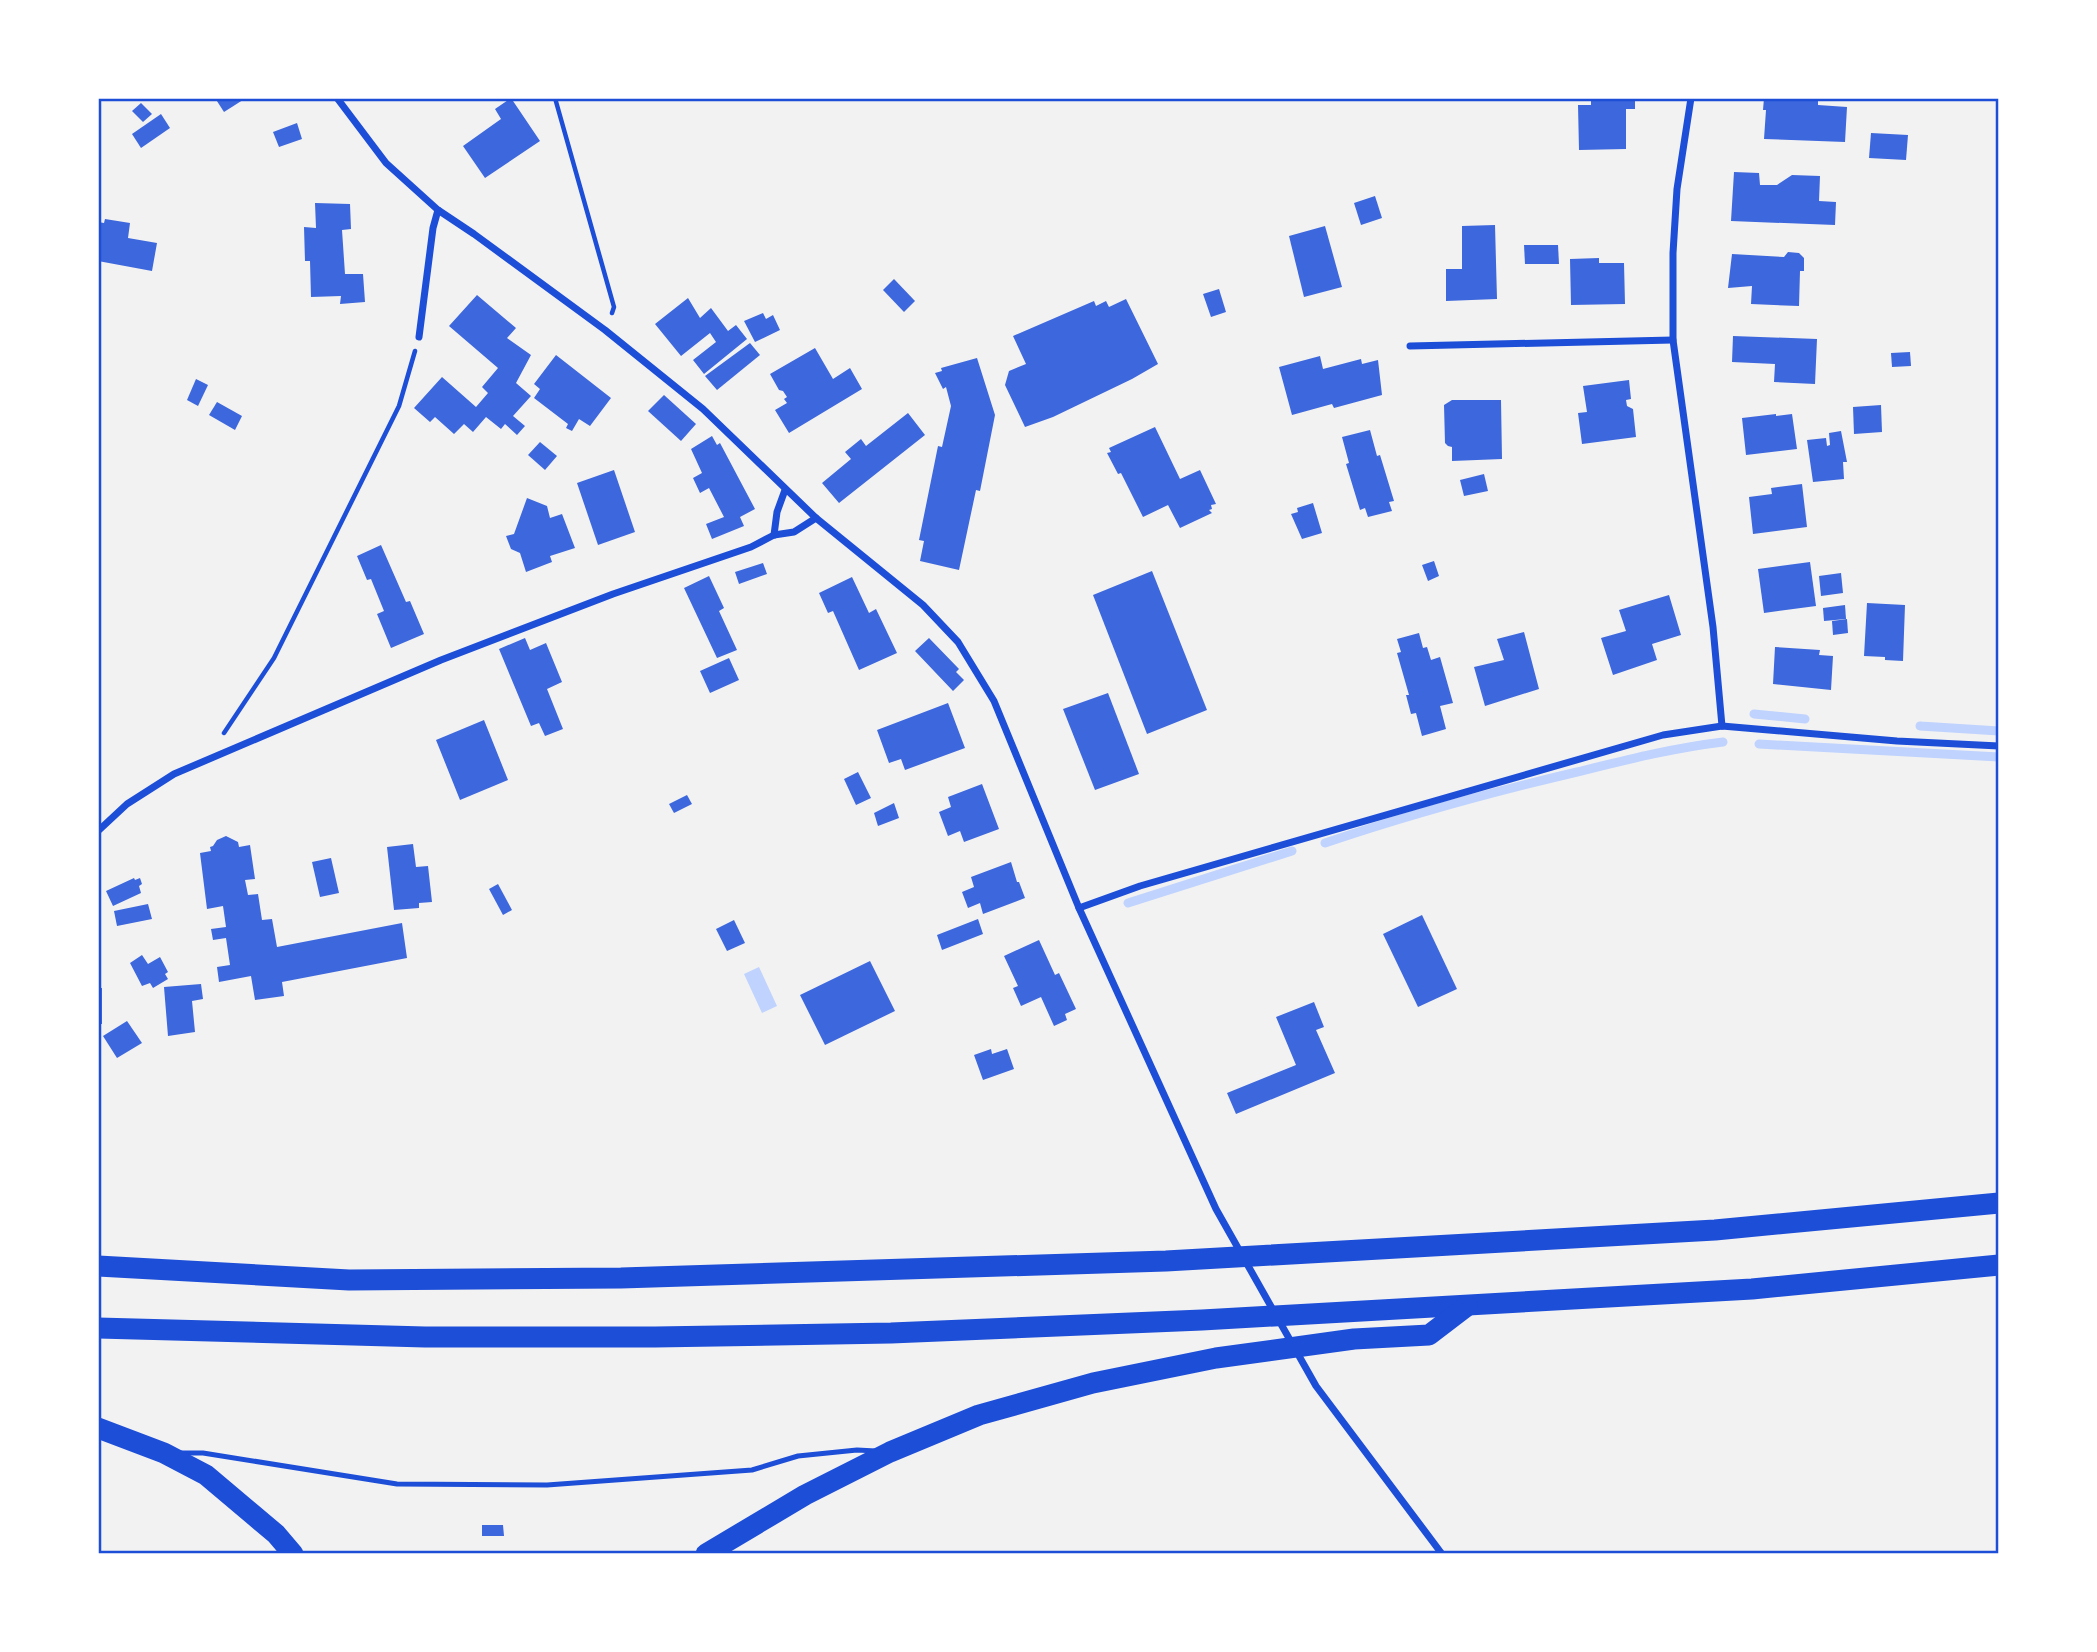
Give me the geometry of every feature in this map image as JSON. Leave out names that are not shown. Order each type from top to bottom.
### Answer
[{"type":"highway","points":[[98,1266],[349,1280],[621,1278],[1166,1261],[1715,1230],[1999,1203]]},
{"type":"highway","points":[[98,1328],[425,1337],[891,1333],[1202,1320],[1752,1289],[1999,1265]]},
{"type":"highway","points":[[706,1554],[805,1495],[890,1452],[992,1412],[1093,1383],[1216,1358],[1353,1339],[1429,1335],[1467,1306]]},
{"type":"highway","points":[[98,1429],[164,1453],[206,1475],[276,1534],[293,1554]]},
{"type":"street","points":[[337,98],[387,163],[438,210],[474,233],[605,331],[703,409],[785,490],[923,605],[958,642],[995,701],[1079,908],[1222,1221],[1316,1386],[1441,1554]]},
{"type":"street","points":[[1690,98],[1677,189],[1673,253],[1673,340],[1713,628],[1722,726]]},
{"type":"street","points":[[419,337],[433,228],[438,210]]},
{"type":"street","points":[[1410,346],[1673,340]]},
{"type":"street","points":[[774,535],[777,512],[785,490]]},
{"type":"street","points":[[98,831],[139,797],[174,774],[206,760],[441,660],[613,594],[751,547],[774,535],[794,532],[816,518]]},
{"type":"street","points":[[1079,908],[1140,886],[1663,735],[1722,726],[1897,741],[1999,746]]},
{"type":"lane","points":[[164,1453],[204,1453],[397,1484],[547,1485],[752,1470],[797,1456],[857,1450],[890,1452]]},
{"type":"path","points":[[555,98],[614,307],[605,331]]},
{"type":"path","points":[[206,760],[274,658],[399,406],[419,337]]},
{"type":"water","points":[[759,967],[777,1006],[762,1013],[744,974]]},
{"type":"building","points":[[215,98],[246,98],[224,112]]},
{"type":"building","points":[[511,98],[540,141],[485,178],[463,146],[501,119],[495,109]]},
{"type":"building","points":[[1591,98],[1635,98],[1635,109],[1626,109],[1626,149],[1579,150],[1578,105],[1591,105]]},
{"type":"building","points":[[1764,98],[1818,98],[1818,105],[1847,107],[1845,142],[1764,139]]},
{"type":"building","points":[[141,103],[152,114],[143,122],[132,111]]},
{"type":"building","points":[[161,114],[170,128],[141,148],[132,134]]},
{"type":"building","points":[[297,123],[302,139],[279,147],[273,132]]},
{"type":"building","points":[[1871,133],[1908,135],[1906,160],[1869,158]]},
{"type":"building","points":[[1734,172],[1759,173],[1760,185],[1777,185],[1792,175],[1820,176],[1819,201],[1836,202],[1835,225],[1731,221]]},
{"type":"building","points":[[1375,196],[1382,218],[1361,225],[1354,203]]},
{"type":"building","points":[[315,203],[350,204],[351,229],[342,230],[345,274],[363,274],[365,302],[340,304],[341,296],[311,297],[310,261],[305,261],[304,227],[316,228]]},
{"type":"building","points":[[105,219],[130,223],[128,238],[157,243],[152,271],[98,261],[98,222],[104,223]]},
{"type":"building","points":[[1495,225],[1497,299],[1446,301],[1446,269],[1462,269],[1462,226]]},
{"type":"building","points":[[1325,226],[1342,287],[1304,297],[1289,236]]},
{"type":"building","points":[[1524,245],[1558,245],[1559,264],[1525,264]]},
{"type":"building","points":[[1788,252],[1799,253],[1804,258],[1804,271],[1800,271],[1799,306],[1751,304],[1752,286],[1728,288],[1732,254],[1784,257]]},
{"type":"building","points":[[1599,258],[1599,263],[1624,263],[1625,304],[1571,305],[1570,259]]},
{"type":"building","points":[[894,279],[915,301],[904,312],[883,290]]},
{"type":"building","points":[[1219,289],[1226,312],[1211,317],[1203,294]]},
{"type":"building","points":[[477,295],[516,328],[507,338],[531,355],[516,383],[531,396],[513,416],[525,426],[517,435],[505,424],[501,429],[486,417],[473,432],[464,424],[454,434],[435,417],[430,422],[414,408],[442,377],[476,407],[488,393],[482,387],[498,368],[449,326]]},
{"type":"building","points":[[688,298],[700,318],[711,308],[728,331],[736,325],[747,339],[704,374],[693,360],[716,342],[710,333],[681,356],[655,324]]},
{"type":"building","points":[[1126,299],[1158,364],[1053,417],[1025,427],[1005,385],[1009,371],[1026,364],[1013,336],[1094,301],[1096,306],[1106,301],[1109,307]]},
{"type":"building","points":[[763,313],[766,319],[773,315],[780,330],[755,342],[744,321]]},
{"type":"building","points":[[1733,336],[1817,339],[1815,384],[1774,382],[1775,364],[1732,362]]},
{"type":"building","points":[[750,343],[760,355],[717,390],[705,376]]},
{"type":"building","points":[[815,348],[833,379],[850,368],[862,389],[789,433],[775,410],[787,403],[784,399],[787,397],[779,390],[770,374]]},
{"type":"building","points":[[1910,352],[1911,366],[1892,367],[1891,353]]},
{"type":"building","points":[[556,355],[611,398],[590,426],[579,419],[572,431],[566,428],[568,424],[534,398],[540,389],[534,384]]},
{"type":"building","points":[[1320,356],[1323,369],[1361,359],[1362,364],[1378,360],[1382,395],[1334,408],[1332,404],[1292,415],[1279,367]]},
{"type":"building","points":[[977,358],[995,415],[980,491],[976,490],[959,570],[920,561],[924,541],[919,540],[938,446],[942,447],[951,406],[946,387],[943,389],[935,373],[942,371],[941,368]]},
{"type":"building","points":[[196,379],[208,385],[198,406],[187,400]]},
{"type":"building","points":[[1629,380],[1631,399],[1626,400],[1627,406],[1633,409],[1636,437],[1582,444],[1578,413],[1587,412],[1583,386]]},
{"type":"building","points":[[664,395],[696,424],[681,441],[648,411]]},
{"type":"building","points":[[1452,400],[1501,400],[1502,459],[1452,461],[1452,447],[1445,443],[1444,405]]},
{"type":"building","points":[[217,402],[242,416],[235,430],[209,415]]},
{"type":"building","points":[[1881,405],[1882,432],[1854,434],[1853,407]]},
{"type":"building","points":[[908,413],[925,435],[839,503],[822,483],[851,459],[845,452],[861,439],[866,446]]},
{"type":"building","points":[[1792,414],[1797,449],[1746,455],[1742,418]]},
{"type":"building","points":[[1155,427],[1180,479],[1200,470],[1216,504],[1211,505],[1212,509],[1209,510],[1212,513],[1180,528],[1168,505],[1143,517],[1121,473],[1118,474],[1107,453],[1111,452],[1109,448]]},
{"type":"building","points":[[1370,430],[1394,501],[1389,502],[1392,511],[1368,517],[1365,508],[1360,510],[1346,464],[1349,463],[1342,437]]},
{"type":"building","points":[[1841,431],[1847,462],[1843,462],[1844,479],[1813,482],[1807,440],[1826,438],[1827,446],[1830,445],[1829,433]]},
{"type":"building","points":[[712,436],[717,445],[720,443],[755,509],[740,517],[744,526],[712,539],[706,524],[724,517],[709,488],[700,493],[693,478],[702,473],[691,449]]},
{"type":"building","points":[[540,442],[557,456],[545,470],[528,455]]},
{"type":"building","points":[[614,470],[635,532],[598,545],[577,483]]},
{"type":"building","points":[[1484,474],[1488,491],[1464,496],[1460,480]]},
{"type":"building","points":[[1802,484],[1807,527],[1753,534],[1749,497],[1772,494],[1771,488]]},
{"type":"building","points":[[527,498],[547,506],[550,518],[562,514],[575,548],[550,556],[552,562],[526,572],[520,553],[511,549],[506,536],[514,534]]},
{"type":"building","points":[[1313,503],[1322,533],[1302,539],[1291,514],[1298,512],[1297,508]]},
{"type":"building","points":[[381,545],[406,602],[410,601],[424,634],[391,648],[377,614],[384,611],[371,579],[367,580],[357,556]]},
{"type":"building","points":[[1434,561],[1439,576],[1428,581],[1422,565]]},
{"type":"building","points":[[1810,562],[1816,606],[1764,613],[1758,569]]},
{"type":"building","points":[[763,563],[767,574],[739,584],[735,572]]},
{"type":"building","points":[[1152,571],[1207,710],[1147,734],[1093,595]]},
{"type":"building","points":[[1841,573],[1843,593],[1821,596],[1819,576]]},
{"type":"building","points":[[709,576],[724,608],[719,611],[737,650],[717,658],[684,588]]},
{"type":"building","points":[[852,577],[869,613],[876,609],[897,653],[859,670],[833,611],[828,613],[819,593]]},
{"type":"building","points":[[1669,595],[1681,635],[1652,644],[1657,660],[1613,675],[1601,638],[1626,631],[1619,610]]},
{"type":"building","points":[[1867,603],[1905,605],[1903,661],[1864,656]]},
{"type":"building","points":[[1845,605],[1846,619],[1824,621],[1823,608]]},
{"type":"building","points":[[1847,619],[1848,633],[1833,635],[1832,621]]},
{"type":"building","points":[[1524,632],[1539,689],[1485,706],[1474,667],[1504,660],[1497,639]]},
{"type":"building","points":[[1419,633],[1423,648],[1427,647],[1431,660],[1440,657],[1453,703],[1440,706],[1446,729],[1422,736],[1416,713],[1411,714],[1406,695],[1409,695],[1397,653],[1401,652],[1397,639]]},
{"type":"building","points":[[525,638],[530,650],[546,643],[562,682],[547,689],[563,729],[545,736],[539,723],[531,726],[499,649]]},
{"type":"building","points":[[929,638],[959,669],[956,672],[964,680],[953,691],[915,651]]},
{"type":"building","points":[[1775,647],[1820,650],[1819,655],[1833,656],[1831,690],[1773,684]]},
{"type":"building","points":[[729,658],[739,680],[710,693],[700,671]]},
{"type":"building","points":[[1108,693],[1139,774],[1095,790],[1063,709]]},
{"type":"building","points":[[948,703],[965,748],[905,770],[901,759],[889,763],[877,730]]},
{"type":"building","points":[[484,720],[508,780],[460,800],[436,740]]},
{"type":"building","points":[[858,772],[871,798],[856,805],[844,779]]},
{"type":"building","points":[[982,784],[999,829],[964,842],[960,831],[948,836],[939,812],[951,807],[948,797]]},
{"type":"building","points":[[687,795],[692,804],[674,813],[669,804]]},
{"type":"building","points":[[894,803],[899,818],[878,826],[874,813]]},
{"type":"building","points":[[226,836],[238,842],[239,847],[250,845],[255,879],[245,880],[248,895],[258,894],[262,920],[272,919],[277,947],[402,923],[407,958],[282,982],[284,996],[255,1000],[251,976],[219,982],[217,967],[230,965],[226,938],[213,940],[211,929],[226,927],[223,906],[207,909],[200,853],[211,851],[210,847],[217,840]]},
{"type":"building","points":[[413,844],[416,867],[428,866],[432,902],[419,903],[419,908],[394,910],[387,847]]},
{"type":"building","points":[[331,858],[339,893],[320,897],[312,862]]},
{"type":"building","points":[[1011,862],[1025,898],[983,914],[980,903],[968,908],[962,892],[974,887],[971,877]]},
{"type":"building","points":[[134,878],[140,878],[141,893],[113,906],[106,891]]},
{"type":"building","points":[[498,884],[512,910],[503,915],[489,889]]},
{"type":"building","points":[[148,904],[152,919],[117,926],[114,911]]},
{"type":"building","points":[[1422,915],[1457,989],[1418,1007],[1383,934]]},
{"type":"building","points":[[978,919],[983,934],[942,950],[937,935]]},
{"type":"building","points":[[734,920],[745,943],[727,951],[716,929]]},
{"type":"building","points":[[1039,940],[1055,975],[1059,973],[1076,1009],[1065,1014],[1067,1020],[1054,1026],[1041,997],[1021,1006],[1013,988],[1018,986],[1004,956]]},
{"type":"building","points":[[142,955],[148,964],[160,957],[168,972],[165,974],[168,979],[153,988],[150,983],[142,986],[130,963]]},
{"type":"building","points":[[870,961],[895,1011],[825,1045],[800,995]]},
{"type":"building","points":[[201,984],[203,999],[192,1001],[195,1032],[168,1036],[164,987]]},
{"type":"building","points":[[98,988],[102,988],[102,1024],[98,1024]]},
{"type":"building","points":[[1314,1002],[1324,1027],[1316,1030],[1335,1073],[1236,1114],[1227,1093],[1296,1065],[1276,1017]]},
{"type":"building","points":[[127,1021],[142,1043],[117,1058],[103,1036]]},
{"type":"building","points":[[991,1049],[992,1054],[1007,1049],[1014,1069],[983,1080],[974,1055]]},
{"type":"building","points":[[482,1525],[503,1525],[504,1536],[482,1536]]},
{"type":"waterway","points":[[1754,714],[1805,719]]},
{"type":"waterway","points":[[1920,726],[1999,731]]},
{"type":"waterway","points":[[1325,843],[1513,788],[1650,755],[1723,742]]},
{"type":"waterway","points":[[1759,744],[1999,757]]},
{"type":"waterway","points":[[1128,903],[1292,851]]}]
